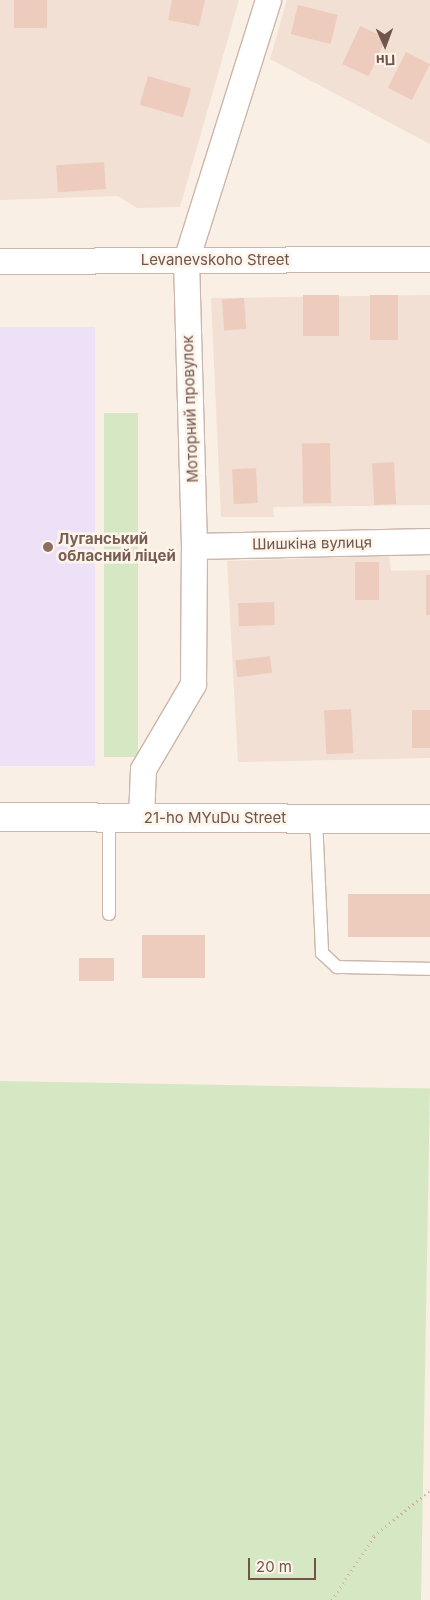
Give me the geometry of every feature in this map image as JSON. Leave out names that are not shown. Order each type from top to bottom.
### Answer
[{"type":"street","name":"Моторний провулок","points":[[141,818],[143,769],[193,684],[194,546],[186,260],[268,0]]},
{"type":"street","name":"Levanevskoho Street","points":[[0,261],[430,258]]},
{"type":"street","name":"Шишкіна вулиця","points":[[194,546],[430,540]]},
{"type":"street","name":"21-ho MYuDu Street","points":[[0,816],[430,819]]},
{"type":"lane","points":[[109,817],[109,914]]},
{"type":"lane","points":[[316,818],[322,953],[337,967],[430,968]]},
{"type":"path","points":[[332,1600],[374,1536],[430,1490]]},
{"type":"shaded area","points":[[0,0],[239,0],[180,207],[137,208],[118,196],[0,200]]},
{"type":"shaded area","points":[[287,0],[430,0],[430,144],[270,59]]},
{"type":"shaded area","points":[[430,295],[430,505],[273,507],[274,517],[221,517],[211,298]]},
{"type":"shaded area","name":"Луганський обласний ліцей","points":[[0,327],[95,327],[95,766],[0,766]]},
{"type":"shaded area","points":[[389,556],[391,571],[430,570],[430,758],[238,762],[227,561]]},
{"type":"green space","points":[[104,413],[138,413],[138,757],[104,757]]},
{"type":"green space","points":[[0,1081],[430,1089],[421,1600],[0,1600]]},
{"type":"building","points":[[14,0],[47,0],[47,28],[14,28]]},
{"type":"building","points":[[172,0],[205,0],[199,26],[168,20]]},
{"type":"building","points":[[298,5],[338,15],[331,44],[291,34]]},
{"type":"building","points":[[360,26],[386,38],[369,76],[342,64]]},
{"type":"building","points":[[406,52],[430,64],[412,100],[388,88]]},
{"type":"building","points":[[148,76],[191,88],[183,117],[140,105]]},
{"type":"building","points":[[104,162],[106,189],[58,192],[56,165]]},
{"type":"building","points":[[303,295],[339,295],[339,336],[303,336]]},
{"type":"building","points":[[370,295],[398,295],[398,340],[370,340]]},
{"type":"building","points":[[244,298],[246,329],[224,330],[222,300]]},
{"type":"building","points":[[302,443],[330,443],[331,503],[303,503]]},
{"type":"building","points":[[394,462],[396,504],[374,505],[372,463]]},
{"type":"building","points":[[256,468],[258,503],[234,504],[232,469]]},
{"type":"building","points":[[355,562],[379,562],[379,600],[355,600]]},
{"type":"building","points":[[426,575],[430,575],[430,615],[426,615]]},
{"type":"building","points":[[274,602],[275,625],[239,626],[238,603]]},
{"type":"building","points":[[270,656],[272,673],[237,677],[235,660]]},
{"type":"building","points":[[351,709],[353,753],[326,754],[324,710]]},
{"type":"building","points":[[412,710],[430,710],[430,748],[412,748]]},
{"type":"building","points":[[348,894],[430,894],[430,937],[348,937]]},
{"type":"building","points":[[142,935],[205,935],[205,978],[142,978]]},
{"type":"building","points":[[79,958],[114,958],[114,981],[79,981]]},
{"type":"place","name":"Луганський обласний ліцей","points":[[48,547]]}]
